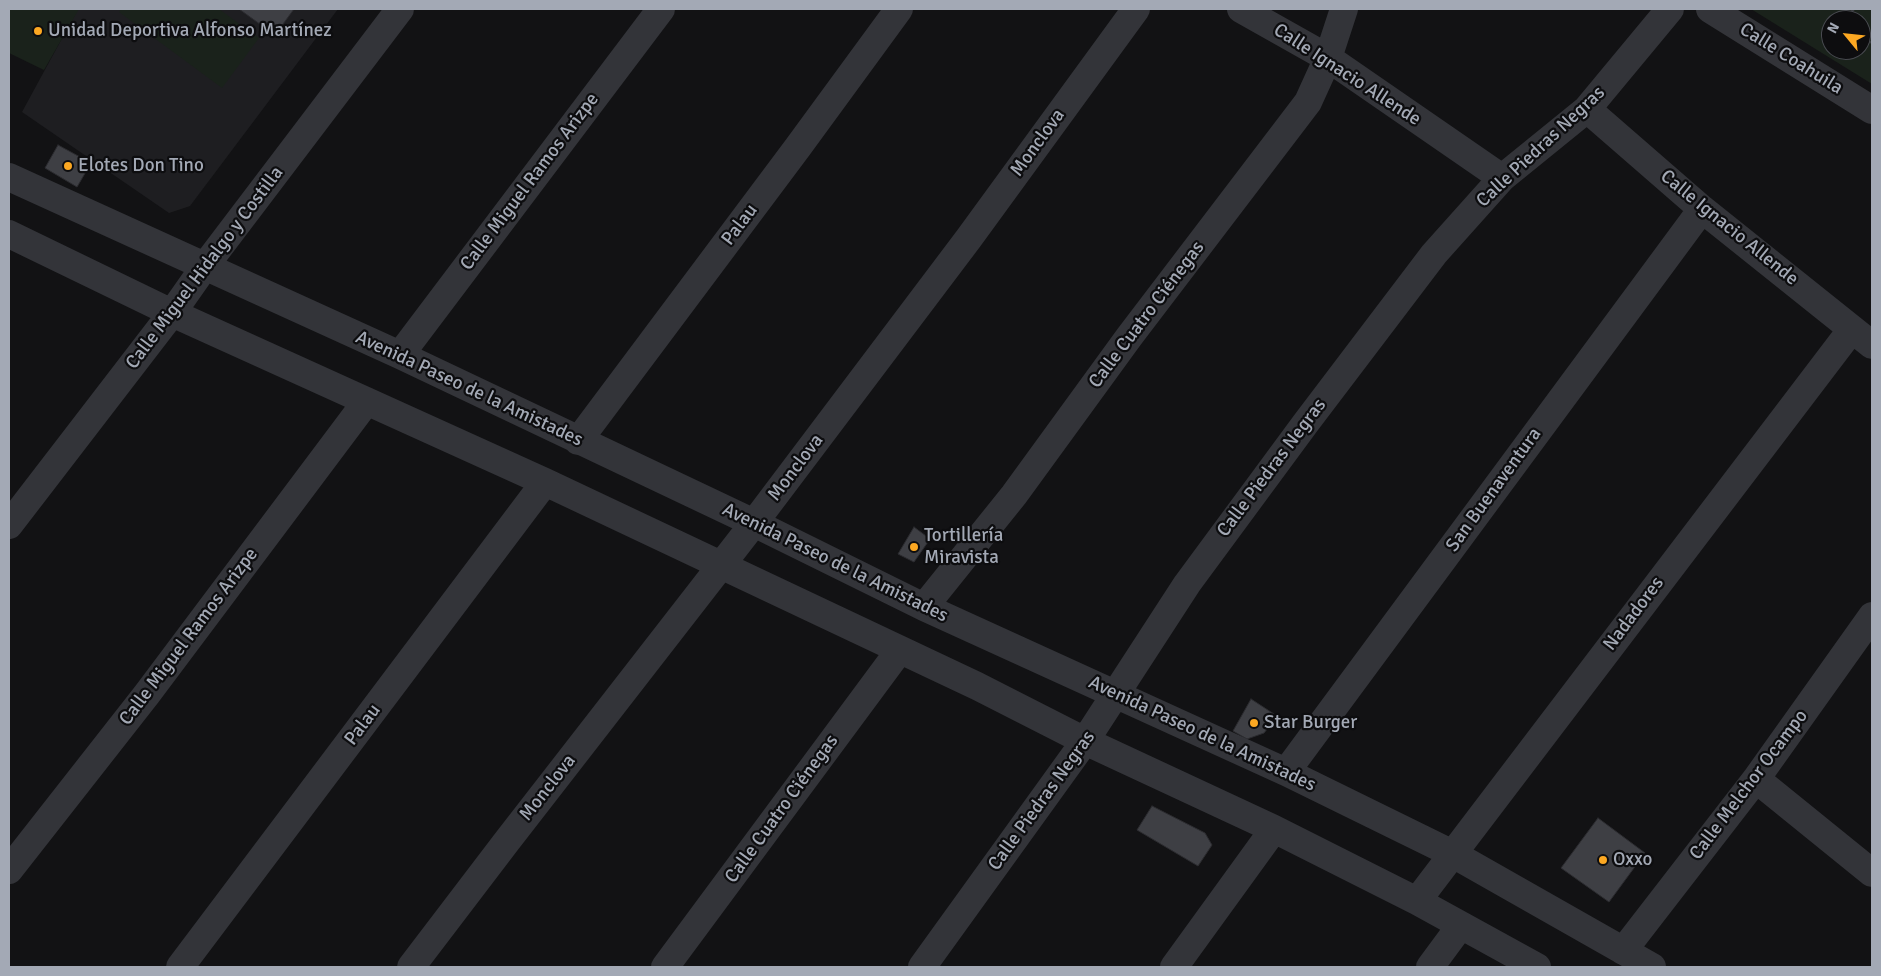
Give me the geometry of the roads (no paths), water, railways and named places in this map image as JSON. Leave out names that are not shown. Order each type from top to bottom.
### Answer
[{"type":"street","name":"Calle Miguel Hidalgo y Costilla","points":[[9,525],[172,313],[400,9]]},
{"type":"street","name":"Calle Miguel Ramos Arizpe","points":[[400,355],[661,9]]},
{"type":"street","name":"Palau","points":[[578,441],[899,9]]},
{"type":"street","name":"Monclova","points":[[411,967],[754,523],[969,238],[1136,9]]},
{"type":"street","name":"Calle Ignacio Allende","points":[[1241,9],[1328,58],[1502,178]]},
{"type":"street","name":"Calle Cuatro Ciénegas","points":[[924,607],[1014,494],[1129,337],[1308,102],[1328,58],[1344,9]]},
{"type":"street","name":"Calle Piedras Negras","points":[[922,967],[1117,694],[1187,584],[1434,254],[1502,178],[1587,109],[1670,9]]},
{"type":"street","name":"Calle Coahuila","points":[[1710,9],[1872,110]]},
{"type":"street","name":"Calle Ignacio Allende","points":[[1587,109],[1702,209],[1862,337]]},
{"type":"street","name":"Avenida Paseo de la Amistades","points":[[9,177],[400,355],[754,523],[924,607],[1286,772],[1453,854],[1652,967]]},
{"type":"street","name":"San Buenaventura","points":[[1286,772],[1702,209]]},
{"type":"street","points":[[9,234],[172,313],[545,482],[899,651],[977,686],[1085,740],[1274,829],[1417,901],[1537,967]]},
{"type":"street","name":"Nadadores","points":[[1417,901],[1862,337]]},
{"type":"street","name":"Calle Miguel Ramos Arizpe","points":[[9,870],[148,694],[366,402]]},
{"type":"street","name":"Palau","points":[[180,967],[545,482]]},
{"type":"street","name":"Calle Melchor Ocampo","points":[[1623,951],[1756,779],[1872,616]]},
{"type":"street","name":"Calle Cuatro Ciénegas","points":[[665,967],[899,651]]},
{"type":"street","points":[[1756,779],[1872,873]]},
{"type":"street","points":[[1174,967],[1274,829]]},
{"type":"street","points":[[1430,967],[1461,925]]},
{"type":"place","name":"Unidad Deportiva Alfonso Martínez","points":[[38,31]]},
{"type":"place","name":"Elotes Don Tino","points":[[68,166]]},
{"type":"place","name":"Tortillería Miravista","points":[[914,547]]},
{"type":"place","name":"Star Burger","points":[[1254,723]]},
{"type":"place","name":"Oxxo","points":[[1603,860]]}]
